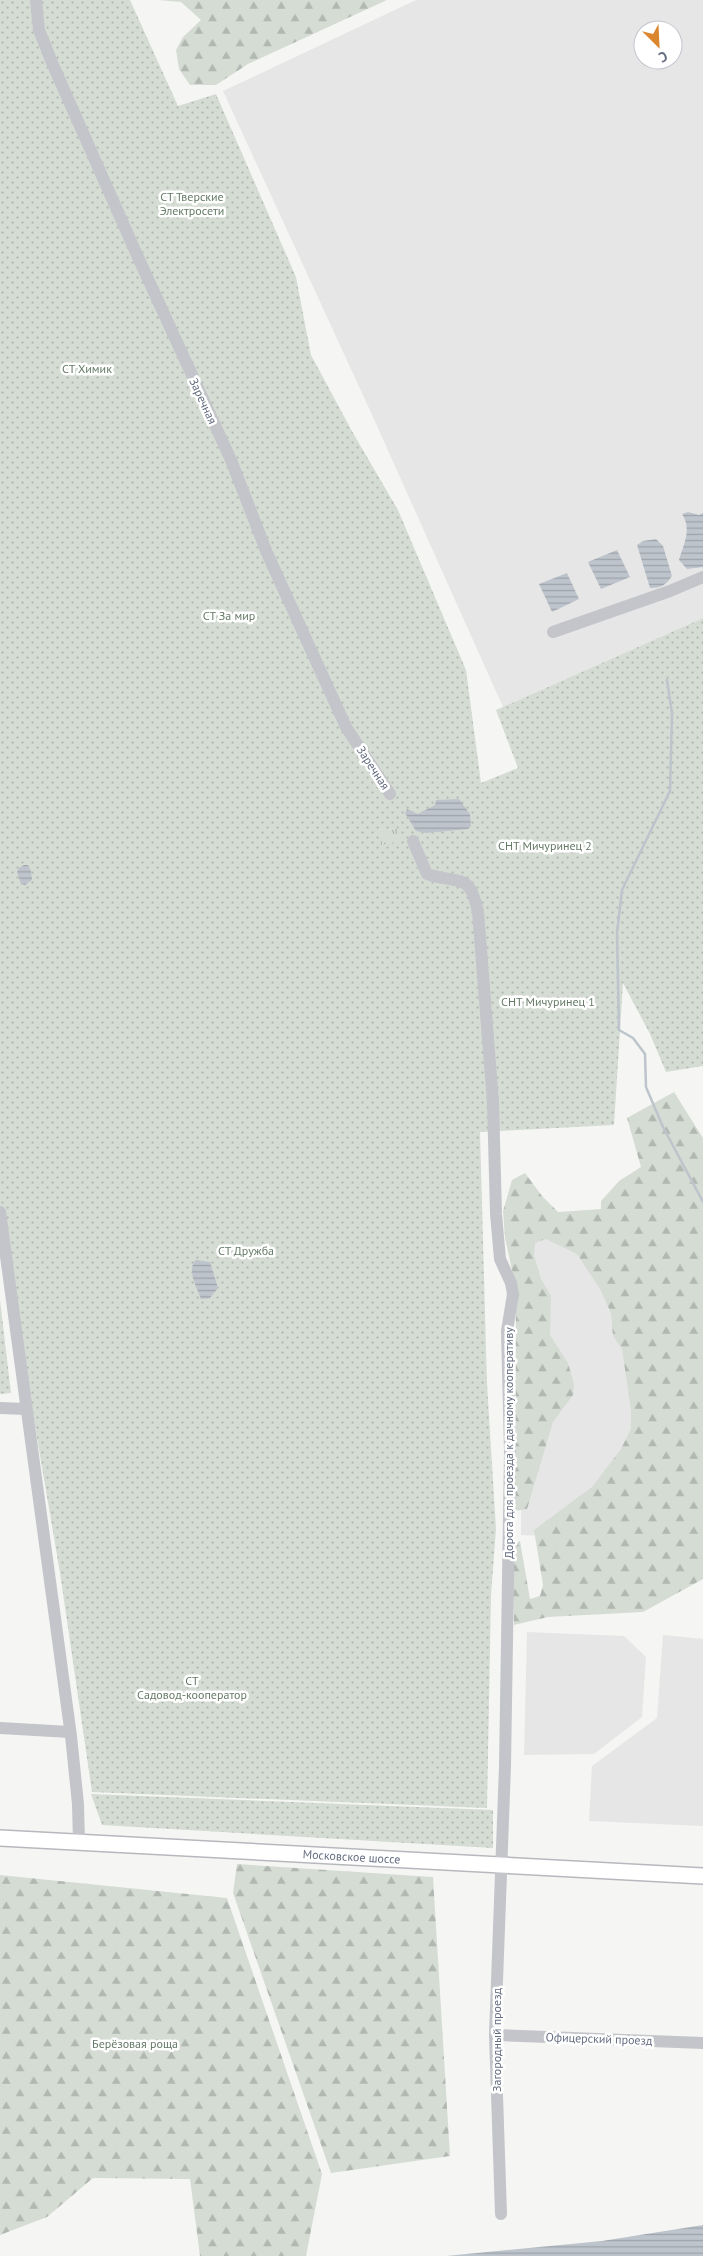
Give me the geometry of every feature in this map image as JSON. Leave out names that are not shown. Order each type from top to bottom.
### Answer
[{"type":"main road","name":"Московское шоссе","points":[[0,1838],[703,1876]]},
{"type":"street","name":"Заречная","points":[[36,0],[39,30],[60,82],[136,255],[231,460],[267,553],[346,727],[390,794]]},
{"type":"street","points":[[553,632],[670,591],[703,577]]},
{"type":"street","name":"Дорога для проезда к дачному кооперативу","points":[[413,841],[427,874],[463,881],[471,887],[478,912],[493,1102],[496,1214],[500,1259],[511,1283],[513,1294],[507,1331],[510,1452],[502,1866]]},
{"type":"street","points":[[0,1212],[70,1732],[78,1804],[79,1843]]},
{"type":"street","points":[[0,1408],[26,1409]]},
{"type":"street","points":[[0,1728],[70,1732]]},
{"type":"street","name":"Загородный проезд","points":[[501,2214],[495,2036],[502,1866]]},
{"type":"street","name":"Офицерский проезд","points":[[495,2036],[703,2043]]},
{"type":"shaded area","points":[[416,0],[703,0],[703,618],[503,707],[373,417],[223,91]]},
{"type":"shaded area","points":[[688,512],[699,515],[703,513],[703,567],[687,569],[679,560],[687,531],[682,514]]},
{"type":"shaded area","points":[[656,539],[663,546],[672,576],[663,585],[650,588],[637,545],[643,541]]},
{"type":"shaded area","points":[[617,550],[630,577],[601,589],[588,562]]},
{"type":"shaded area","points":[[567,573],[579,599],[552,612],[539,584]]},
{"type":"shaded area","points":[[459,799],[470,814],[471,826],[468,829],[426,833],[416,831],[405,813],[407,809],[418,814],[435,805],[436,800]]},
{"type":"shaded area","points":[[24,865],[28,865],[32,880],[25,885],[21,884],[17,872]]},
{"type":"shaded area","points":[[671,1220],[703,1542],[521,1535],[523,1222]]},
{"type":"shaded area","points":[[196,1260],[210,1262],[218,1288],[210,1298],[201,1299],[195,1284],[192,1269]]},
{"type":"shaded area","points":[[527,1632],[624,1636],[646,1657],[642,1717],[594,1754],[524,1755]]},
{"type":"shaded area","points":[[663,1635],[703,1639],[703,1826],[589,1821],[592,1766],[657,1718]]},
{"type":"shaded area","points":[[703,2225],[703,2256],[446,2256],[602,2241]]},
{"type":"green space","points":[[0,0],[32,0],[44,29],[40,0],[130,0],[178,106],[216,94],[296,277],[311,355],[353,433],[398,510],[466,670],[481,783],[518,768],[496,710],[703,618],[703,1066],[666,1072],[650,1034],[623,983],[614,1125],[480,1132],[487,1384],[496,1529],[491,1595],[487,1808],[92,1792],[60,1573],[5,1250],[0,1207]]},
{"type":"green space","points":[[158,0],[387,0],[248,64],[216,85],[190,85],[179,69],[176,50],[183,37],[201,20],[181,2]]},
{"type":"green space","points":[[397,827],[400,841],[381,845],[378,831]]},
{"type":"green space","points":[[674,1092],[703,1138],[703,1579],[643,1612],[548,1617],[514,1625],[512,1554],[514,1544],[520,1541],[530,1599],[540,1596],[543,1585],[534,1530],[592,1487],[621,1449],[631,1429],[631,1410],[622,1349],[613,1336],[611,1313],[600,1289],[577,1254],[546,1239],[535,1243],[534,1256],[541,1279],[551,1296],[550,1335],[568,1363],[574,1384],[573,1395],[553,1422],[527,1509],[515,1511],[516,1288],[505,1238],[503,1211],[512,1180],[525,1173],[542,1196],[558,1212],[601,1209],[601,1201],[619,1181],[641,1167],[627,1118]]},
{"type":"green space","points":[[0,1300],[11,1393],[0,1394]]},
{"type":"green space","points":[[91,1794],[493,1810],[493,1848],[102,1825]]},
{"type":"green space","points":[[237,1864],[433,1877],[450,2156],[331,2173],[233,1893]]},
{"type":"green space","name":"Берёзовая роща","points":[[0,1875],[227,1898],[322,2174],[306,2256],[200,2256],[190,2179],[93,2178],[47,2217],[0,2235]]},
{"type":"waterway","points":[[667,680],[672,713],[670,791],[622,890],[617,933],[619,1030],[633,1038],[645,1054],[646,1087],[663,1127],[703,1202]]},
{"type":"park label","name":"СТ Тверские Электросети","points":[[192,204]]},
{"type":"park label","name":"СТ Химик","points":[[87,369]]},
{"type":"park label","name":"СТ За мир","points":[[229,616]]},
{"type":"park label","name":"СНТ Мичуринец 2","points":[[545,846]]},
{"type":"park label","name":"СНТ Мичуринец 1","points":[[548,1002]]},
{"type":"park label","name":"СТ Дружба","points":[[246,1251]]},
{"type":"park label","name":"СТ Садовод-кооператор","points":[[192,1688]]}]
